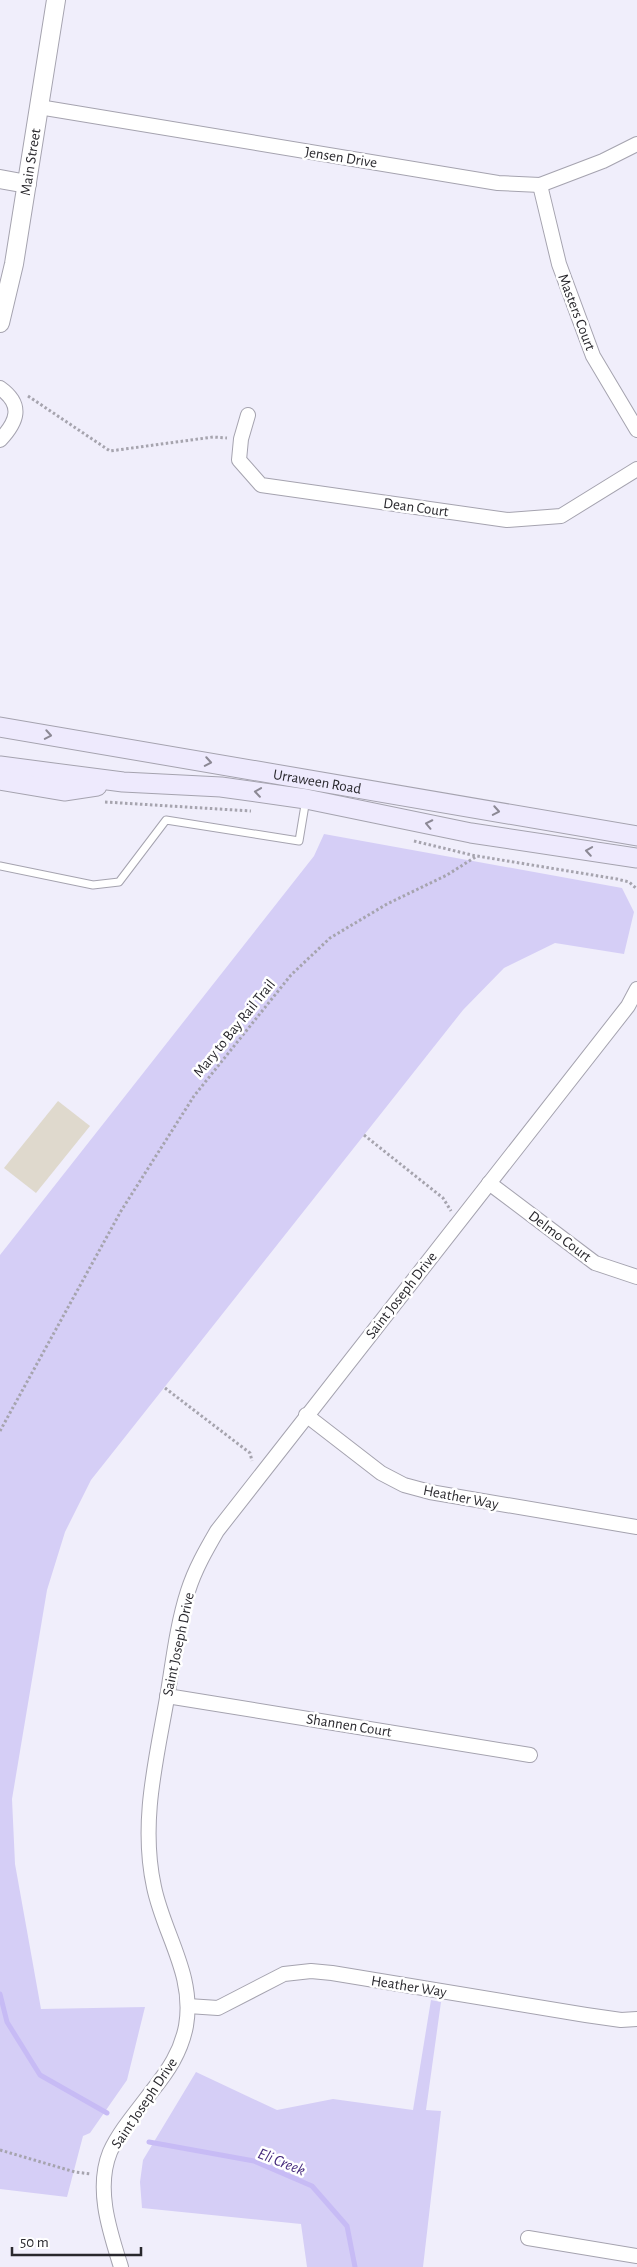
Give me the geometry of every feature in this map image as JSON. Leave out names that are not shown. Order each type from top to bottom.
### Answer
[{"type":"main road","name":"Urraween Road","points":[[0,727],[637,836]]},
{"type":"main road","name":"Urraween Road","points":[[0,766],[123,782],[221,787],[306,799],[471,833],[637,858]]},
{"type":"main road","points":[[0,780],[64,791],[123,782]]},
{"type":"street","name":"Main Street","points":[[0,323],[14,264],[56,0]]},
{"type":"street","name":"Jensen Drive","points":[[39,107],[498,183],[540,185],[603,161],[637,144]]},
{"type":"street","points":[[0,179],[27,184]]},
{"type":"street","name":"Masters Court","points":[[540,185],[558,264],[593,356],[637,430]]},
{"type":"street","points":[[0,388],[10,395],[16,410],[14,426],[0,440]]},
{"type":"street","name":"Dean Court","points":[[248,415],[241,440],[239,460],[261,485],[507,520],[561,516],[637,469]]},
{"type":"street","name":"Saint Joseph Drive","points":[[121,2267],[108,2217],[105,2184],[110,2152],[123,2130],[172,2066],[186,2027],[188,1989],[181,1962],[154,1888],[148,1840],[148,1806],[181,1614],[199,1562],[217,1531],[306,1415],[460,1220],[633,1008],[637,989]]},
{"type":"street","name":"Delmo Court","points":[[490,1183],[595,1262],[637,1277]]},
{"type":"street","name":"Heather Way","points":[[306,1415],[381,1474],[404,1485],[430,1492],[637,1527]]},
{"type":"street","name":"Shannen Court","points":[[167,1696],[530,1755]]},
{"type":"street","name":"Heather Way","points":[[188,2006],[218,2008],[284,1974],[311,1971],[586,2015],[621,2020],[637,2019]]},
{"type":"street","points":[[528,2238],[637,2256]]},
{"type":"lane","points":[[0,866],[93,884],[119,882],[166,820],[299,841],[306,799]]},
{"type":"path","points":[[28,396],[110,451],[213,437],[241,440]]},
{"type":"path","points":[[98,802],[257,812]]},
{"type":"path","points":[[412,841],[477,856],[617,879],[629,882],[637,889]]},
{"type":"path","name":"Mary to Bay Rail Trail","points":[[0,1431],[121,1211],[194,1096],[291,975],[330,938],[387,904],[447,875],[477,856]]},
{"type":"path","points":[[364,1135],[443,1198],[460,1220]]},
{"type":"path","points":[[165,1388],[250,1453],[253,1464],[262,1472]]},
{"type":"path","points":[[0,2150],[75,2172],[94,2174]]},
{"type":"shaded area","points":[[324,834],[622,888],[634,912],[624,954],[555,943],[504,968],[463,1010],[91,1480],[65,1532],[47,1590],[12,1799],[15,1864],[41,2009],[145,2007],[127,2080],[90,2133],[83,2136],[67,2197],[0,2189],[0,1255],[314,856]]},
{"type":"shaded area","points":[[431,2000],[441,2002],[426,2110],[441,2111],[423,2267],[307,2267],[301,2224],[142,2208],[140,2182],[143,2160],[196,2072],[277,2110],[333,2099],[413,2110]]},
{"type":"building","points":[[58,1101],[90,1126],[36,1193],[4,1168]]},
{"type":"waterway","name":"Eli Creek","points":[[0,1994],[7,2022],[40,2075],[107,2113]]},
{"type":"waterway","name":"Eli Creek","points":[[149,2142],[254,2161],[312,2186],[347,2226],[355,2267]]}]
